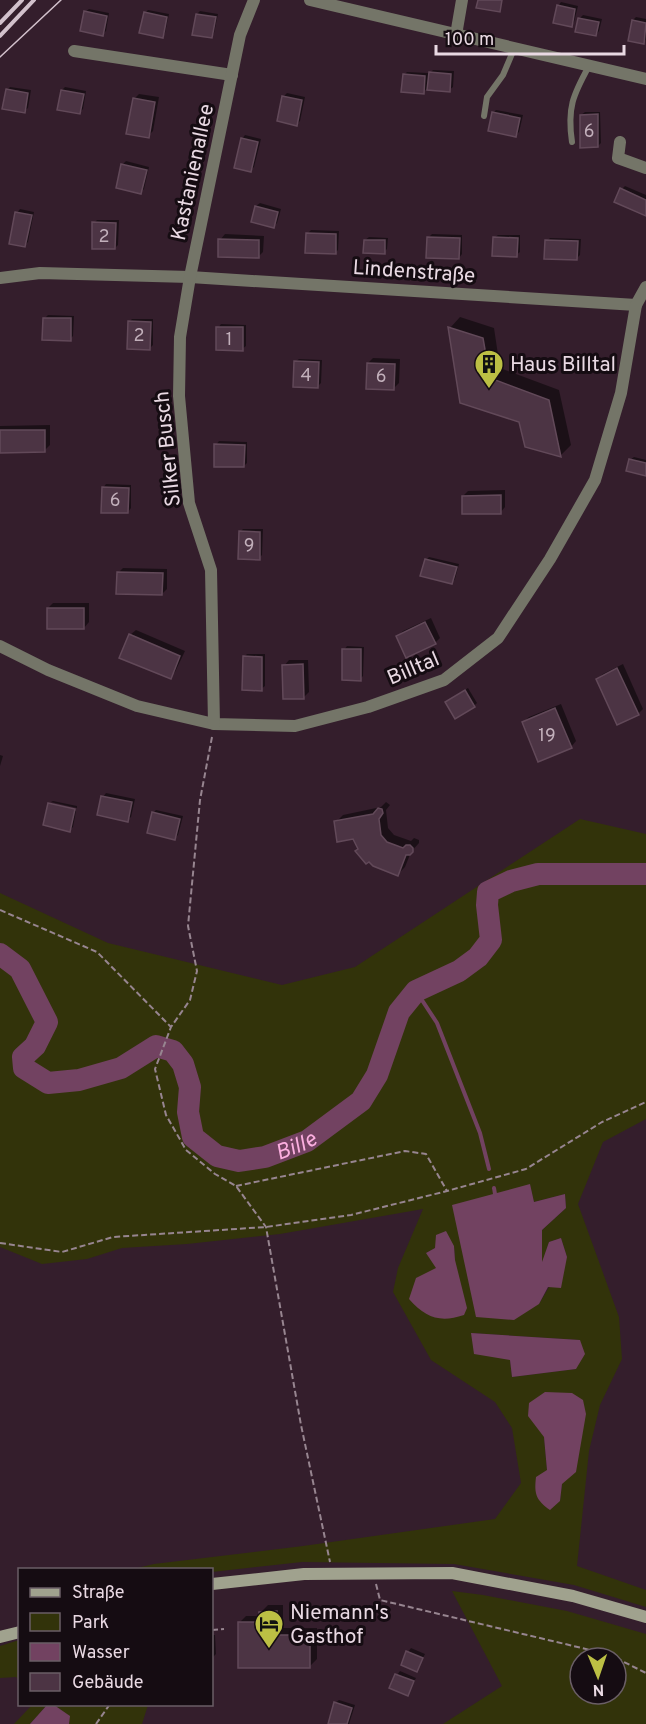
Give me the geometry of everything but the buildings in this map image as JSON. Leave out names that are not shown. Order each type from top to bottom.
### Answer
[{"type":"main road","points":[[213,1584],[304,1574],[452,1573],[573,1596],[646,1617]]},
{"type":"main road","points":[[0,1637],[18,1632]]},
{"type":"street","name":"Kastanienallee","points":[[190,277],[240,35],[254,0]]},
{"type":"street","points":[[310,0],[646,79]]},
{"type":"street","points":[[456,35],[462,0]]},
{"type":"street","points":[[74,51],[232,75]]},
{"type":"street","points":[[620,142],[618,158],[646,168]]},
{"type":"street","name":"Lindenstraße","points":[[0,278],[40,273],[190,277],[636,305]]},
{"type":"street","name":"Silker Busch","points":[[190,277],[180,337],[179,396],[189,503],[211,570],[214,724]]},
{"type":"street","name":"Billtal","points":[[0,645],[48,670],[137,706],[214,724],[295,726],[368,707],[444,681],[498,638],[550,559],[595,480],[621,393],[636,305],[646,287]]},
{"type":"lane","points":[[484,116],[487,97],[502,75],[514,49]]},
{"type":"lane","points":[[572,142],[569,111],[579,84],[590,66]]},
{"type":"path","points":[[214,724],[200,800],[188,926],[197,971],[190,1000],[171,1027],[155,1069],[166,1115],[186,1150],[215,1174],[236,1186],[266,1227],[301,1425],[333,1574]]},
{"type":"path","points":[[0,910],[97,952],[171,1027]]},
{"type":"path","points":[[0,1243],[62,1252],[113,1237],[266,1227],[351,1215],[526,1169],[602,1122],[646,1101]]},
{"type":"path","points":[[236,1186],[405,1150],[426,1154],[447,1191]]},
{"type":"path","points":[[376,1584],[380,1599],[574,1646]]},
{"type":"path","points":[[213,1630],[224,1629]]},
{"type":"path","points":[[628,1664],[646,1673]]},
{"type":"path","points":[[96,1724],[109,1706]]},
{"type":"green space","points":[[580,819],[646,834],[646,1119],[603,1142],[578,1204],[619,1317],[622,1359],[600,1405],[589,1451],[577,1566],[646,1590],[646,1607],[574,1585],[454,1564],[302,1562],[213,1572],[213,1568],[137,1568],[495,1519],[521,1483],[512,1428],[495,1402],[431,1360],[393,1292],[398,1268],[423,1209],[280,1234],[122,1248],[87,1259],[42,1264],[0,1247],[0,893],[108,943],[282,985],[355,967]],"holes":[[[530,1185],[534,1202],[565,1194],[566,1208],[542,1230],[542,1264],[549,1242],[561,1238],[567,1257],[539,1304]],[[454,1246],[455,1260],[426,1253],[435,1248]],[[471,1333],[580,1340],[576,1369],[512,1377],[510,1360]],[[544,1437],[562,1484],[560,1501],[547,1470]]]},
{"type":"green space","points":[[452,1591],[567,1611],[646,1634],[646,1724],[443,1724],[502,1686]]},
{"type":"green space","points":[[18,1640],[18,1679],[16,1677],[0,1678],[0,1646]]},
{"type":"green space","points":[[31,1706],[46,1706],[30,1724],[14,1724]]},
{"type":"green space","points":[[55,1706],[148,1706],[142,1724],[69,1724],[69,1716]]},
{"type":"water","points":[[530,1184],[534,1202],[565,1194],[566,1208],[542,1230],[542,1262],[549,1242],[561,1238],[567,1257],[561,1288],[548,1287],[539,1304],[514,1320],[476,1317],[452,1205]]},
{"type":"water","points":[[446,1231],[454,1246],[455,1260],[467,1308],[464,1315],[448,1319],[428,1315],[409,1299],[416,1278],[436,1268],[426,1253],[435,1248],[436,1235]]},
{"type":"water","points":[[471,1333],[580,1340],[585,1354],[576,1369],[512,1377],[510,1360],[474,1354]]},
{"type":"water","points":[[545,1392],[572,1393],[583,1400],[586,1414],[576,1472],[562,1484],[560,1501],[550,1510],[539,1500],[535,1488],[536,1477],[547,1470],[544,1437],[528,1416],[529,1403]]},
{"type":"water","points":[[46,1706],[55,1706],[70,1716],[69,1724],[30,1724]]},
{"type":"waterway","name":"Bille","points":[[0,954],[20,969],[47,1022],[35,1046],[23,1057],[24,1068],[48,1083],[79,1080],[121,1068],[156,1046],[173,1051],[183,1064],[190,1087],[188,1112],[193,1137],[217,1156],[239,1161],[265,1157],[307,1141],[361,1101],[377,1075],[399,1012],[416,991],[459,971],[478,957],[491,940],[487,905],[488,892],[511,881],[538,874],[646,874]]},
{"type":"waterway","points":[[416,991],[437,1023],[480,1133],[489,1169]]},
{"type":"waterway","points":[[494,1188],[495,1194]]},
{"type":"tram line","points":[[0,57],[61,0]]},
{"type":"railway","points":[[0,23],[22,0]]},
{"type":"railway","points":[[0,36],[34,0]]},
{"type":"place","name":"Haus Billtal","points":[[489,390]]},
{"type":"place","name":"Niemann's Gasthof","points":[[269,1650]]}]
